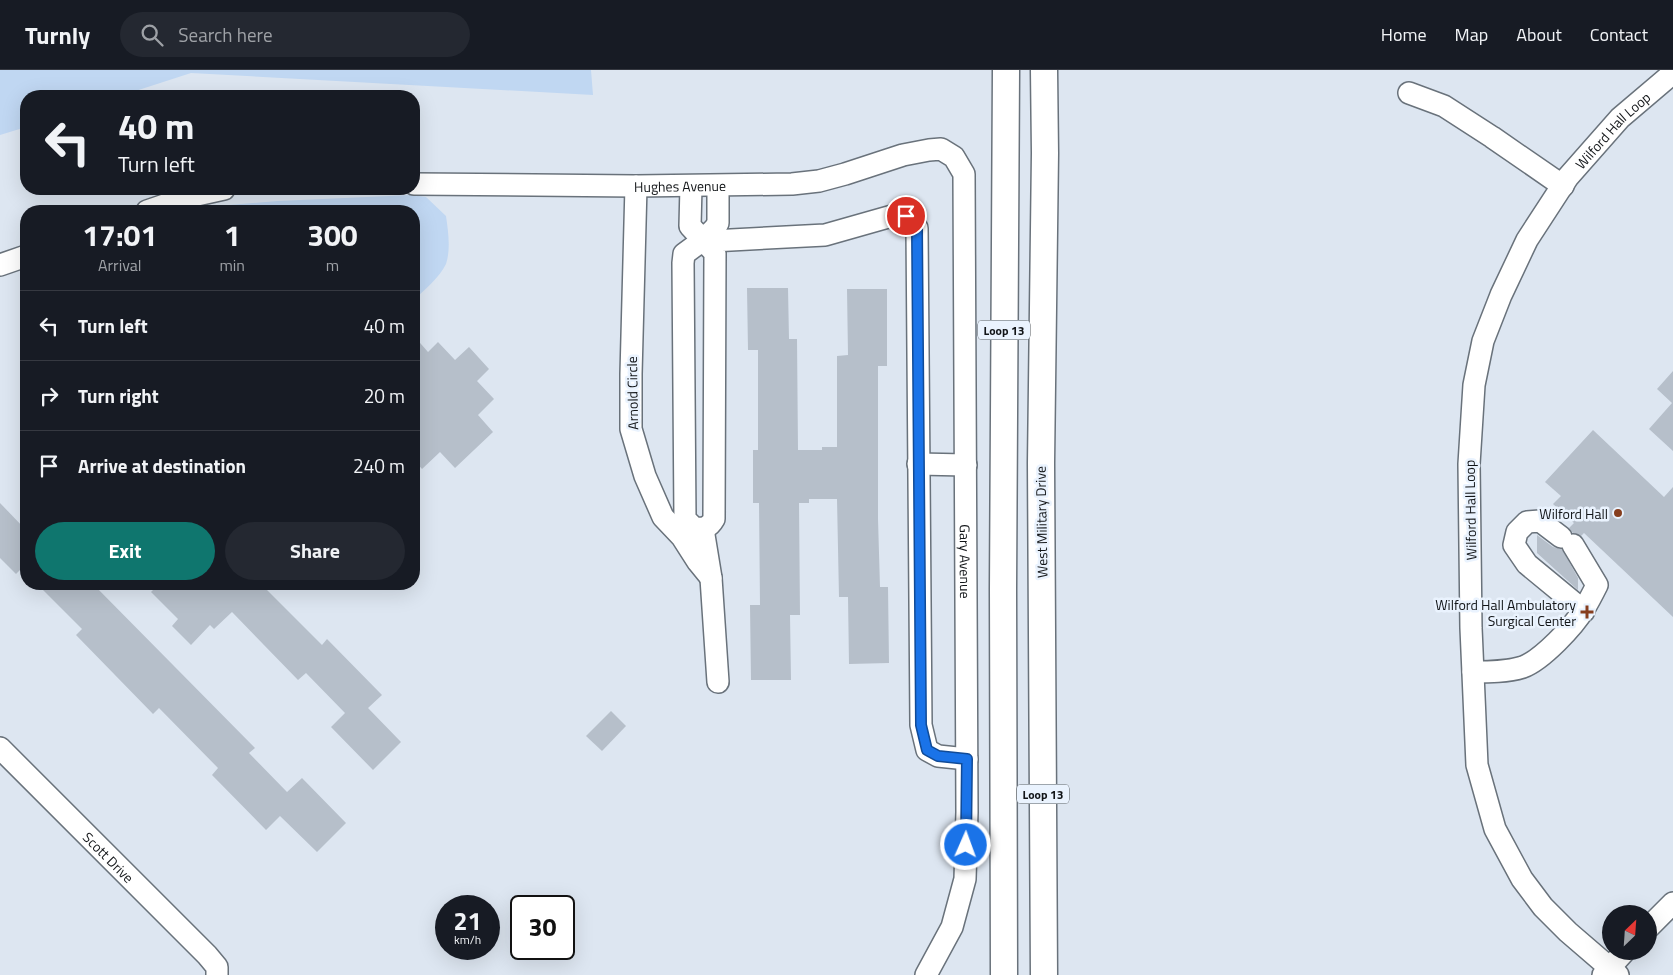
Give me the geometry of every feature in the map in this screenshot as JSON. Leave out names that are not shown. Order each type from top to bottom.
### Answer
[{"type":"main road","name":"Loop 13","points":[[1004,975],[1003,589],[1006,70]]},
{"type":"main road","name":"West Military Drive","points":[[1044,70],[1045,153],[1041,463],[1044,975]]},
{"type":"street","name":"Wilford Hall Loop","points":[[1610,972],[1543,907],[1522,879],[1495,829],[1477,765],[1473,672],[1469,464],[1474,385],[1483,341],[1501,295],[1527,240],[1568,177],[1620,118],[1673,73]]},
{"type":"street","points":[[1409,93],[1444,106],[1492,136],[1562,186]]},
{"type":"street","name":"Hughes Avenue","points":[[420,184],[773,185],[819,181],[903,155],[941,149]]},
{"type":"street","name":"Gary Avenue","points":[[926,975],[952,927],[965,879],[967,759],[964,174],[954,157],[941,149]]},
{"type":"street","name":"Arnold Circle","points":[[636,186],[630,374],[631,429],[644,476],[664,517],[678,518],[682,537],[711,578]]},
{"type":"street","points":[[691,186],[690,226],[702,240],[715,253],[714,519],[710,525],[703,529],[694,528],[685,519],[678,518],[683,263],[684,254],[702,240],[716,228],[718,223],[718,186]]},
{"type":"street","points":[[163,205],[193,195]]},
{"type":"street","points":[[702,240],[825,235],[899,214],[912,221],[917,228],[921,725],[927,750],[938,756],[967,759]]},
{"type":"street","points":[[0,266],[20,258]]},
{"type":"street","points":[[918,464],[966,465]]},
{"type":"street","points":[[1473,672],[1495,672],[1522,667],[1536,660],[1549,650],[1584,611],[1597,585],[1567,541],[1540,521],[1527,522],[1518,532],[1514,545],[1527,564],[1584,611]]},
{"type":"street","points":[[703,529],[711,578],[718,682]]},
{"type":"street","name":"Scott Drive","points":[[0,748],[208,955],[217,971]]},
{"type":"street","points":[[1658,918],[1673,903]]},
{"type":"street","points":[[1610,972],[1619,960]]},
{"type":"shaded area","points":[[0,70],[591,70],[593,95],[191,73],[139,90],[20,90],[20,129],[0,135]]},
{"type":"shaded area","points":[[411,195],[426,197],[446,216],[449,240],[446,264],[440,274],[420,294],[420,205],[229,205]]},
{"type":"building","points":[[747,288],[788,288],[789,339],[797,339],[798,450],[822,450],[822,447],[837,447],[837,356],[848,355],[847,289],[887,289],[887,366],[878,366],[878,519],[880,587],[888,587],[889,663],[849,664],[848,597],[839,597],[837,499],[809,499],[809,503],[799,503],[800,615],[790,615],[791,680],[751,680],[750,605],[760,605],[759,503],[753,503],[753,450],[758,450],[758,350],[748,350]]},
{"type":"building","points":[[438,342],[455,360],[469,347],[489,369],[477,381],[494,399],[478,415],[493,432],[455,468],[440,452],[422,469],[420,467],[420,343],[428,352]]},
{"type":"building","points":[[1673,371],[1673,451],[1649,429],[1672,403],[1657,389]]},
{"type":"building","name":"Wilford Hall","points":[[1593,430],[1664,497],[1673,487],[1673,617],[1584,533],[1581,536],[1573,533],[1569,528],[1574,523],[1553,504],[1561,496],[1545,482]]},
{"type":"building","points":[[0,503],[20,524],[20,570],[16,574],[0,558]]},
{"type":"building","points":[[1537,535],[1553,547],[1562,549],[1578,578],[1578,590],[1537,553]]},
{"type":"building","points":[[43,590],[99,590],[255,748],[249,753],[287,792],[302,778],[346,823],[317,852],[280,816],[266,830],[212,775],[218,768],[159,708],[153,714],[76,635],[82,629]]},
{"type":"building","points":[[153,590],[267,590],[322,645],[327,639],[382,695],[368,708],[401,742],[373,770],[331,727],[345,713],[306,673],[298,680],[232,612],[214,629],[210,625],[191,645],[172,626],[178,619],[151,592]]},
{"type":"building","points":[[611,711],[626,726],[602,751],[586,736]]},
{"type":"place","name":"Wilford Hall","points":[[1618,513]]},
{"type":"place","name":"Wilford Hall Ambulatory Surgical Center","points":[[1587,612]]},
{"type":"route","points":[[906,216],[917,228],[921,725],[927,750],[938,756],[967,759],[966,845]]}]
